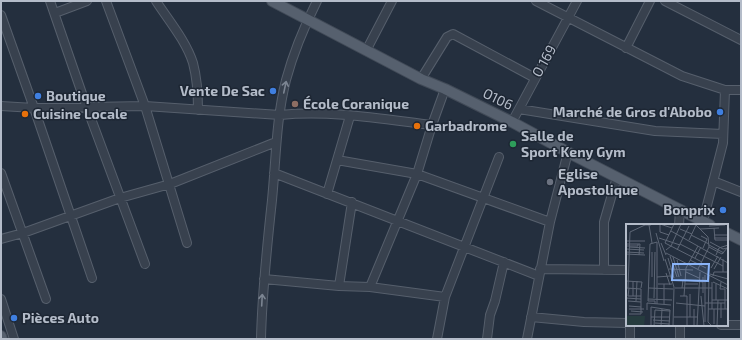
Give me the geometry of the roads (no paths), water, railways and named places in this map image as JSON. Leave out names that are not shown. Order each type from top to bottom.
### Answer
[{"type":"main road","name":"O106","points":[[272,1],[421,79],[445,89],[512,122],[706,223]]},
{"type":"main road","points":[[728,234],[741,240]]},
{"type":"street","points":[[50,1],[87,108],[145,264]]},
{"type":"street","points":[[55,13],[87,1]]},
{"type":"street","points":[[106,1],[145,106],[187,243]]},
{"type":"street","points":[[156,1],[183,42],[193,63],[198,95],[198,110]]},
{"type":"street","points":[[260,339],[276,142],[286,78],[308,19],[318,1]]},
{"type":"street","points":[[367,50],[392,1]]},
{"type":"street","points":[[536,1],[682,76],[725,90],[741,90]]},
{"type":"street","name":"O 169","points":[[512,122],[576,1]]},
{"type":"street","points":[[626,48],[650,1]]},
{"type":"street","points":[[665,1],[740,37]]},
{"type":"street","points":[[1,15],[92,278]]},
{"type":"street","points":[[421,79],[447,37],[453,34],[535,78]]},
{"type":"street","points":[[370,287],[417,174],[432,124],[445,89]]},
{"type":"street","points":[[706,223],[723,143],[725,90]]},
{"type":"street","points":[[1,106],[34,108],[145,106],[280,115],[314,113],[432,124]]},
{"type":"street","points":[[518,109],[655,131],[723,134]]},
{"type":"street","points":[[327,194],[350,116]]},
{"type":"street","points":[[1,239],[23,233],[120,198],[170,184],[276,142]]},
{"type":"street","points":[[527,339],[550,222],[568,152]]},
{"type":"street","points":[[438,339],[445,297],[499,157]]},
{"type":"street","points":[[337,160],[417,174],[550,222]]},
{"type":"street","points":[[1,173],[46,299]]},
{"type":"street","points":[[274,173],[504,262],[540,272],[626,270]]},
{"type":"street","points":[[604,270],[604,222],[617,178]]},
{"type":"street","points":[[714,181],[741,192]]},
{"type":"street","points":[[339,286],[352,202]]},
{"type":"street","points":[[679,224],[680,210]]},
{"type":"street","points":[[487,339],[490,315],[495,301],[504,262]]},
{"type":"street","points":[[264,279],[339,286],[370,287],[445,297]]},
{"type":"street","points":[[1,299],[14,339]]},
{"type":"street","points":[[531,317],[584,322],[626,323]]},
{"type":"street","points":[[728,325],[741,325]]},
{"type":"street","points":[[630,326],[630,339]]},
{"type":"street","points":[[680,326],[680,339]]},
{"type":"place","name":"Vente De Sac","points":[[273,91]]},
{"type":"place","name":"Boutique","points":[[38,96]]},
{"type":"place","name":"École Coranique","points":[[295,104]]},
{"type":"place","name":"Marché de Gros d'Abobo","points":[[720,112]]},
{"type":"place","name":"Cuisine Locale","points":[[25,114]]},
{"type":"place","name":"Garbadrome","points":[[417,126]]},
{"type":"place","name":"Salle de Sport Keny Gym","points":[[513,144]]},
{"type":"place","name":"Eglise Apostolique","points":[[550,182]]},
{"type":"place","name":"Bonprix","points":[[723,210]]},
{"type":"place","name":"Pièces Auto","points":[[14,318]]}]
